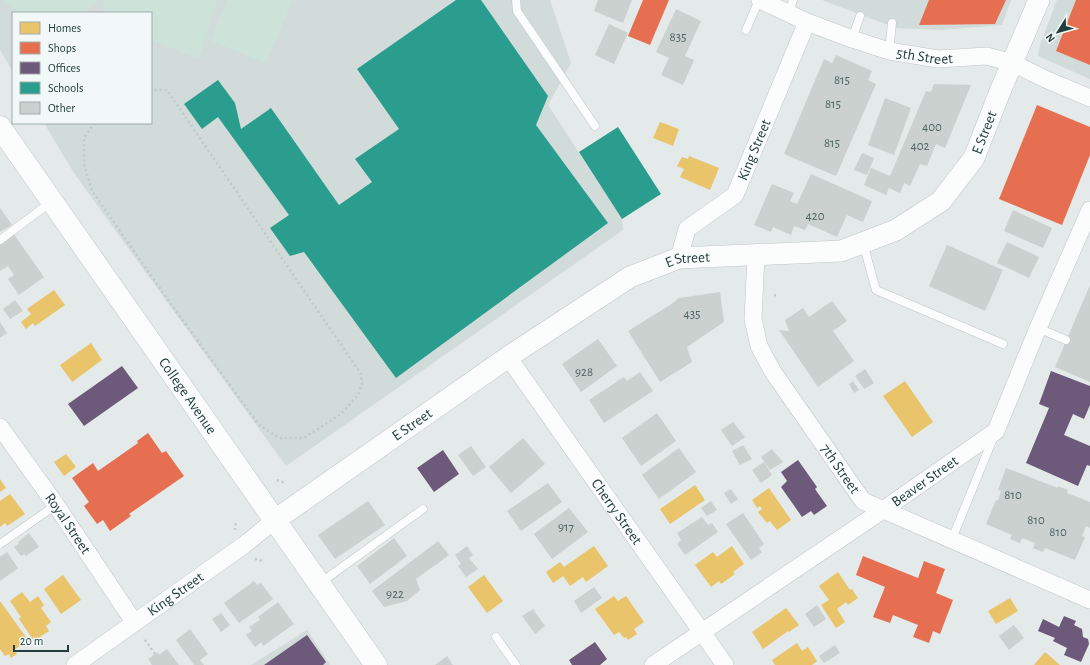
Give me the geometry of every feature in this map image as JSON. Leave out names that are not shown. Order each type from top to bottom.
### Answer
[{"type":"main road","name":"College Avenue","points":[[0,128],[376,665]]},
{"type":"street","name":"5th Street","points":[[759,0],[791,6],[808,22],[889,51],[938,59],[987,56],[1013,63],[1044,79],[1090,98]]},
{"type":"street","name":"E Street","points":[[275,520],[508,358],[630,277],[679,258],[841,251],[896,230],[941,201],[974,158],[1001,88],[1040,0]]},
{"type":"street","name":"King Street","points":[[679,258],[687,229],[735,196],[808,22]]},
{"type":"street","points":[[996,431],[1038,328],[1090,210]]},
{"type":"street","name":"7th Street","points":[[756,255],[753,319],[759,346],[773,372],[863,501],[1090,600]]},
{"type":"street","name":"Cherry Street","points":[[508,358],[725,665]]},
{"type":"street","name":"Royal Street","points":[[0,427],[56,506],[134,622]]},
{"type":"street","name":"Beaver Street","points":[[653,665],[883,510],[996,431]]},
{"type":"street","name":"King Street","points":[[75,665],[244,545],[275,520]]},
{"type":"lane","points":[[516,0],[518,11],[595,126]]},
{"type":"lane","points":[[746,30],[759,0]]},
{"type":"lane","points":[[852,39],[860,16]]},
{"type":"lane","points":[[889,51],[892,24]]},
{"type":"lane","points":[[0,240],[52,201]]},
{"type":"lane","points":[[863,243],[876,290],[1003,344]]},
{"type":"lane","points":[[1038,328],[1066,340]]},
{"type":"lane","points":[[952,540],[996,431]]},
{"type":"lane","points":[[0,544],[56,506]]},
{"type":"lane","points":[[319,583],[423,509]]},
{"type":"lane","points":[[496,637],[516,665]]},
{"type":"path","points":[[94,124],[84,137],[84,164],[92,191],[173,307],[259,425],[279,438],[304,438],[341,414],[358,395],[362,384],[362,374],[167,90],[152,90]]},
{"type":"path","points":[[774,296],[779,296]]},
{"type":"path","points":[[277,480],[286,482]]},
{"type":"path","points":[[235,533],[236,520]]},
{"type":"path","points":[[255,559],[263,561]]},
{"type":"path","points":[[145,640],[155,654]]},
{"type":"shaded area","points":[[0,0],[550,0],[571,63],[548,105],[622,219],[623,230],[286,466],[74,173],[45,124],[152,124],[152,12],[12,12],[12,70],[0,50]]},
{"type":"shaded area","points":[[822,0],[1011,0],[1002,25],[941,30],[896,28]]},
{"type":"shaded area","points":[[1057,0],[1090,0],[1090,79],[1038,56],[1040,45]]},
{"type":"shaded area","points":[[307,630],[330,665],[251,665]]},
{"type":"green space","points":[[4,0],[98,0],[87,12],[17,12]]},
{"type":"green space","points":[[103,0],[217,0],[199,59],[152,40],[152,12],[104,12]]},
{"type":"green space","points":[[227,0],[293,0],[266,63],[211,41]]},
{"type":"building: Homes","points":[[660,122],[679,129],[673,146],[653,138]]},
{"type":"building: Homes","points":[[689,156],[719,168],[710,190],[680,177],[684,169],[677,166],[682,157],[688,159]]},
{"type":"building: Homes","points":[[54,290],[65,305],[35,326],[33,323],[26,329],[21,322],[31,314],[27,309]]},
{"type":"building: Homes","points":[[91,343],[102,360],[72,382],[60,365]]},
{"type":"building: Homes","points":[[905,381],[933,422],[912,437],[883,396]]},
{"type":"building: Homes","points":[[66,454],[76,467],[64,476],[54,462]]},
{"type":"building: Homes","points":[[0,479],[6,488],[0,492]]},
{"type":"building: Homes","points":[[695,485],[705,500],[670,524],[660,509]]},
{"type":"building: Homes","points":[[769,488],[791,520],[777,530],[770,521],[767,523],[758,512],[762,509],[760,506],[757,508],[752,500]]},
{"type":"building: Homes","points":[[10,494],[25,514],[7,526],[5,523],[0,527],[0,501]]},
{"type":"building: Homes","points":[[594,546],[608,566],[586,582],[583,577],[570,586],[563,576],[553,583],[546,572],[560,562],[564,567]]},
{"type":"building: Homes","points":[[732,546],[744,564],[733,572],[735,574],[721,584],[719,581],[711,587],[695,565],[713,552],[717,557]]},
{"type":"building: Homes","points":[[838,572],[850,590],[852,589],[858,598],[848,605],[846,602],[837,609],[845,622],[836,628],[821,605],[829,600],[819,586]]},
{"type":"building: Homes","points":[[63,575],[81,600],[61,614],[44,589]]},
{"type":"building: Homes","points":[[484,575],[503,601],[487,613],[468,587]]},
{"type":"building: Homes","points":[[22,592],[30,602],[38,596],[44,605],[41,608],[51,622],[46,626],[49,631],[34,641],[19,619],[21,617],[10,601]]},
{"type":"building: Homes","points":[[614,596],[618,601],[626,596],[644,622],[634,629],[637,634],[628,640],[619,632],[614,635],[595,609]]},
{"type":"building: Homes","points":[[1010,598],[1018,611],[996,624],[988,611]]},
{"type":"building: Homes","points":[[0,601],[28,640],[14,650],[17,654],[11,658],[9,654],[5,656],[0,649]]},
{"type":"building: Homes","points":[[786,608],[799,625],[763,649],[752,632]]},
{"type":"building: Homes","points":[[797,643],[802,651],[808,647],[817,661],[812,665],[775,665],[772,660]]},
{"type":"building: Homes","points":[[1045,652],[1060,665],[1034,665]]},
{"type":"building: Shops","points":[[643,0],[669,0],[650,45],[628,36]]},
{"type":"building: Shops","points":[[929,0],[1006,0],[995,24],[919,25]]},
{"type":"building: Shops","points":[[1076,0],[1090,0],[1090,65],[1056,51]]},
{"type":"building: Shops","points":[[1037,105],[1090,127],[1090,155],[1062,225],[999,199]]},
{"type":"building: Shops","points":[[148,433],[162,453],[166,451],[184,476],[129,514],[131,516],[110,531],[103,520],[97,524],[84,506],[89,502],[72,478],[93,463],[98,471],[138,443],[137,441]]},
{"type":"building: Shops","points":[[863,556],[918,578],[924,561],[945,569],[936,593],[953,600],[940,634],[933,631],[929,643],[913,637],[918,625],[893,615],[890,623],[873,617],[885,587],[856,575]]},
{"type":"building: Offices","points":[[122,366],[138,388],[84,426],[68,404]]},
{"type":"building: Offices","points":[[1051,371],[1090,386],[1090,405],[1084,419],[1073,414],[1064,435],[1090,446],[1090,466],[1087,465],[1078,486],[1026,463],[1049,408],[1039,404]]},
{"type":"building: Offices","points":[[443,450],[459,474],[434,492],[417,468]]},
{"type":"building: Offices","points":[[798,460],[817,487],[815,489],[827,506],[814,515],[811,511],[802,517],[781,487],[787,481],[781,472]]},
{"type":"building: Offices","points":[[1064,616],[1076,621],[1074,625],[1082,629],[1083,637],[1088,639],[1089,644],[1081,662],[1064,655],[1067,648],[1053,641],[1055,638],[1038,631],[1043,619],[1059,627]]},
{"type":"building: Offices","points":[[307,635],[326,662],[323,665],[264,665]]},
{"type":"building: Offices","points":[[595,642],[607,659],[600,665],[572,665],[569,660]]},
{"type":"building: Schools","points":[[456,0],[481,0],[548,96],[536,125],[608,223],[396,378],[304,252],[290,256],[270,228],[289,215],[218,117],[202,129],[184,104],[218,80],[235,103],[241,129],[271,108],[339,205],[372,182],[355,159],[399,129],[357,69]]},
{"type":"building: Schools","points":[[618,127],[661,194],[622,219],[579,152]]},
{"type":"building: Other","points":[[598,0],[632,0],[623,23],[594,11]]},
{"type":"building: Other","points":[[676,9],[701,21],[685,56],[694,60],[683,85],[661,75],[669,58],[656,52]]},
{"type":"building: Other","points":[[609,24],[628,33],[614,64],[595,55]]},
{"type":"building: Other","points":[[836,55],[872,71],[868,80],[876,84],[836,176],[784,154],[824,59],[832,63]]},
{"type":"building: Other","points":[[934,84],[971,85],[945,148],[936,144],[927,166],[920,164],[910,186],[904,183],[900,193],[889,188],[886,195],[864,185],[871,168],[890,176],[926,91],[931,92]]},
{"type":"building: Other","points":[[885,98],[911,108],[894,155],[868,145]]},
{"type":"building: Other","points":[[862,153],[874,158],[867,175],[854,170]]},
{"type":"building: Other","points":[[811,174],[872,201],[863,222],[847,215],[837,237],[808,224],[805,230],[794,226],[791,235],[773,227],[771,232],[754,225],[772,184],[794,193],[790,201],[797,204]]},
{"type":"building: Other","points":[[0,208],[12,225],[0,232]]},
{"type":"building: Other","points":[[1013,210],[1052,228],[1043,248],[1004,231]]},
{"type":"building: Other","points":[[13,233],[44,277],[19,295],[8,279],[14,275],[8,266],[0,271],[0,243]]},
{"type":"building: Other","points":[[1007,242],[1039,257],[1029,278],[997,263]]},
{"type":"building: Other","points":[[947,245],[1003,270],[985,311],[929,286]]},
{"type":"building: Other","points":[[1090,285],[1090,382],[1055,367]]},
{"type":"building: Other","points":[[720,292],[724,322],[687,347],[692,362],[660,382],[628,331],[679,298]]},
{"type":"building: Other","points":[[15,300],[23,311],[10,319],[3,309]]},
{"type":"building: Other","points":[[832,301],[847,321],[833,331],[854,361],[818,387],[779,330],[789,331],[785,320],[803,308],[809,317]]},
{"type":"building: Other","points":[[0,322],[7,333],[0,338]]},
{"type":"building: Other","points":[[598,339],[617,366],[581,392],[562,364]]},
{"type":"building: Other","points":[[865,369],[874,383],[864,389],[855,376]]},
{"type":"building: Other","points":[[640,372],[653,391],[604,423],[589,400],[624,377],[627,381]]},
{"type":"building: Other","points":[[853,381],[859,390],[854,393],[849,384]]},
{"type":"building: Other","points":[[657,413],[676,441],[641,466],[622,438]]},
{"type":"building: Other","points":[[733,422],[745,437],[732,446],[721,430]]},
{"type":"building: Other","points":[[523,438],[545,464],[511,493],[489,467]]},
{"type":"building: Other","points":[[743,445],[752,459],[740,465],[732,451]]},
{"type":"building: Other","points":[[471,446],[486,467],[473,476],[458,455]]},
{"type":"building: Other","points":[[679,448],[696,472],[659,499],[642,475]]},
{"type":"building: Other","points":[[772,449],[783,462],[770,470],[761,457]]},
{"type":"building: Other","points":[[764,462],[772,475],[761,483],[752,470]]},
{"type":"building: Other","points":[[1006,468],[1058,488],[1058,486],[1068,490],[1067,493],[1090,502],[1090,528],[1086,526],[1082,536],[1085,537],[1075,560],[1045,548],[1043,552],[1033,548],[1035,543],[1022,538],[1020,543],[1010,539],[1012,535],[986,524],[996,500],[998,501],[1001,491],[998,490]]},
{"type":"building: Other","points":[[548,483],[562,502],[521,531],[507,511]]},
{"type":"building: Other","points":[[731,489],[738,499],[731,504],[724,493]]},
{"type":"building: Other","points":[[368,501],[385,525],[335,559],[318,535]]},
{"type":"building: Other","points":[[711,501],[717,510],[707,516],[701,508]]},
{"type":"building: Other","points":[[569,508],[588,532],[552,559],[534,534]]},
{"type":"building: Other","points":[[743,513],[764,544],[759,548],[762,552],[751,560],[726,524]]},
{"type":"building: Other","points":[[702,517],[708,525],[712,523],[718,532],[685,555],[677,544],[681,540],[677,533]]},
{"type":"building: Other","points":[[29,533],[39,547],[26,556],[24,554],[21,556],[14,547],[19,544],[18,542]]},
{"type":"building: Other","points":[[394,538],[407,556],[370,584],[357,566]]},
{"type":"building: Other","points":[[438,541],[449,555],[416,579],[420,590],[407,601],[384,607],[372,591]]},
{"type":"building: Other","points":[[467,546],[473,555],[469,558],[478,569],[466,577],[458,566],[461,564],[455,555]]},
{"type":"building: Other","points":[[7,552],[18,568],[0,581],[0,557]]},
{"type":"building: Other","points":[[254,581],[257,585],[261,583],[273,599],[239,623],[224,603]]},
{"type":"building: Other","points":[[594,587],[602,598],[581,613],[574,601]]},
{"type":"building: Other","points":[[278,602],[294,624],[263,646],[261,642],[255,647],[246,635],[252,631],[249,627],[260,620],[258,617]]},
{"type":"building: Other","points":[[817,605],[826,619],[814,627],[805,614]]},
{"type":"building: Other","points":[[533,609],[545,626],[535,634],[522,616]]},
{"type":"building: Other","points":[[221,613],[230,625],[221,632],[212,619]]},
{"type":"building: Other","points":[[1014,625],[1024,638],[1009,650],[999,636]]},
{"type":"building: Other","points":[[190,629],[208,654],[200,660],[204,665],[194,665],[176,640]]},
{"type":"building: Other","points":[[835,645],[840,653],[824,663],[819,656]]},
{"type":"building: Other","points":[[167,649],[179,665],[152,665],[148,659],[158,652],[159,655]]},
{"type":"building: Other","points":[[447,656],[453,665],[435,665]]}]
